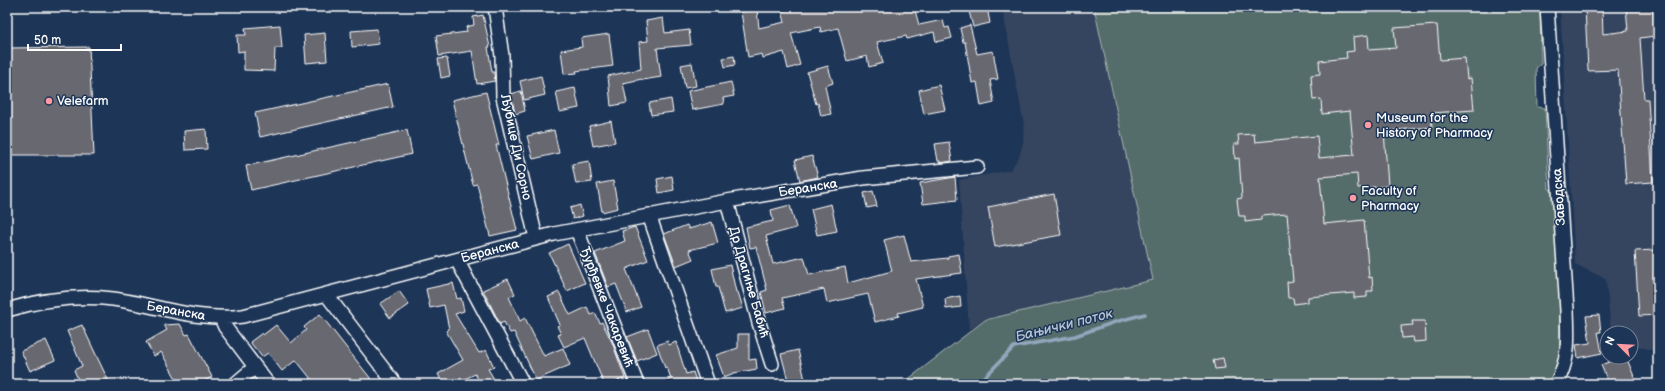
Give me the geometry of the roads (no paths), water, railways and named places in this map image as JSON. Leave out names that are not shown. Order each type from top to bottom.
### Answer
[{"type":"street","name":"Љубице Ди Сорно","points":[[495,7],[502,56],[503,97],[536,238]]},
{"type":"street","name":"Заводска","points":[[1547,7],[1567,310],[1568,351],[1563,369],[1556,384]]},
{"type":"street","name":"Беранска","points":[[7,310],[79,297],[98,298],[221,318],[243,316],[536,238],[649,215],[863,178],[977,167]]},
{"type":"street","name":"Др Драгиње Бабић","points":[[727,201],[759,323],[772,364]]},
{"type":"street","points":[[649,215],[708,384]]},
{"type":"street","name":"Ђурђевке Чакаревић","points":[[577,230],[637,384]]},
{"type":"street","points":[[456,260],[523,384]]},
{"type":"street","points":[[326,294],[395,384]]},
{"type":"street","points":[[221,318],[222,324],[268,384]]},
{"type":"street","points":[[235,384],[255,367]]},
{"type":"waterway","name":"Бањички поток","points":[[978,384],[1014,347],[1075,336],[1115,322],[1145,314]]},
{"type":"place","name":"Velefarm","points":[[49,101]]},
{"type":"place","name":"Museum for the History of Pharmacy","points":[[1368,125]]},
{"type":"place","name":"Faculty of Pharmacy","points":[[1353,198]]}]
